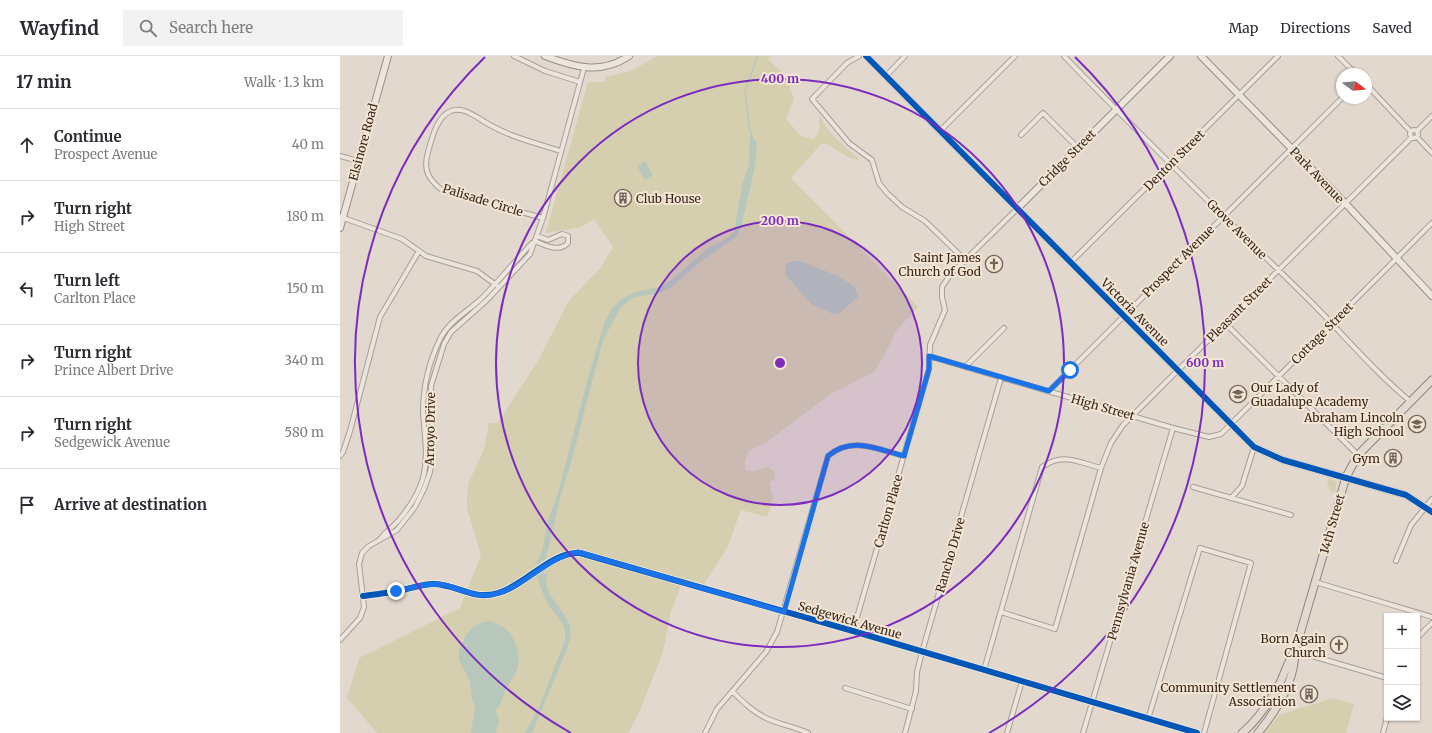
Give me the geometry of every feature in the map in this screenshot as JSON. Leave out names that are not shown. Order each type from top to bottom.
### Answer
[{"type":"main road","name":"14th Street","points":[[1258,733],[1278,706],[1285,692],[1295,660],[1295,651],[1346,477],[1358,455],[1432,380]]},
{"type":"main road","name":"14th Street","points":[[1242,733],[1261,714],[1280,682],[1288,660],[1295,651]]},
{"type":"street","name":"Elsinore Road","points":[[340,228],[341,217],[388,56]]},
{"type":"street","points":[[514,56],[545,71],[580,82]]},
{"type":"street","points":[[545,56],[584,68],[606,67],[629,56]]},
{"type":"street","name":"Victoria Avenue","points":[[866,56],[1254,447],[1283,460],[1406,495],[1432,512]]},
{"type":"street","points":[[886,76],[905,56]]},
{"type":"street","points":[[940,131],[1015,56]]},
{"type":"street","name":"Grove Avenue","points":[[1064,56],[1392,386],[1410,401]]},
{"type":"street","name":"Cridge Street","points":[[965,260],[1170,56]]},
{"type":"street","name":"Park Avenue","points":[[1201,56],[1345,203],[1432,296]]},
{"type":"street","name":"Denton Street","points":[[1070,263],[1278,56]]},
{"type":"street","points":[[1338,56],[1350,68]]},
{"type":"street","points":[[857,57],[847,63],[812,99],[849,143],[872,160],[879,182],[887,193],[902,207],[925,220],[965,260]]},
{"type":"street","name":"Arroyo Drive","points":[[340,640],[363,612],[363,596],[359,564],[365,549],[380,539],[386,531],[399,520],[415,496],[423,478],[427,457],[423,412],[426,376],[438,344],[448,328],[494,284],[537,236],[584,68]]},
{"type":"street","points":[[1372,91],[1411,135],[1417,137],[1432,153]]},
{"type":"street","name":"Prospect Avenue","points":[[1049,391],[1336,104]]},
{"type":"street","name":"Palisade Circle","points":[[543,218],[442,190],[431,182],[425,170],[432,137],[439,122],[450,111],[456,109],[472,114],[501,132],[561,151]]},
{"type":"street","points":[[1021,135],[1043,113],[1078,147]]},
{"type":"street","points":[[1411,135],[1432,116]]},
{"type":"street","points":[[1417,131],[1417,137]]},
{"type":"street","name":"Pleasant Street","points":[[1001,612],[1055,629],[1101,468],[1111,443],[1132,415],[1178,371],[1411,135]]},
{"type":"street","points":[[340,156],[358,161]]},
{"type":"street","points":[[341,217],[402,239],[426,256],[477,271],[499,288]]},
{"type":"street","name":"Cottage Street","points":[[1209,437],[1221,434],[1432,223]]},
{"type":"street","points":[[534,241],[549,247],[561,247],[568,243],[568,236],[562,234],[548,240],[537,236]]},
{"type":"street","name":"Arroyo Drive","points":[[380,539],[388,537],[407,519],[424,490],[430,472],[433,456],[431,386],[444,344],[451,332],[499,288],[530,254],[534,241]]},
{"type":"street","points":[[340,456],[343,452],[350,431],[380,317],[419,251]]},
{"type":"street","name":"Carlton Place","points":[[853,631],[929,369],[930,345],[945,310],[942,297],[942,287],[950,275],[965,260]]},
{"type":"street","points":[[1225,323],[1358,455]]},
{"type":"street","points":[[965,368],[1004,328]]},
{"type":"street","name":"High Street","points":[[929,356],[965,368],[1209,437]]},
{"type":"street","name":"Rancho Drive","points":[[905,733],[916,691],[917,672],[922,652],[1001,378]]},
{"type":"street","name":"Pennsylvania Avenue","points":[[1083,733],[1173,428]]},
{"type":"street","points":[[705,733],[717,710],[766,652],[777,632],[828,456],[836,449],[847,445],[863,445],[904,456]]},
{"type":"street","points":[[1231,498],[1242,486],[1254,447]]},
{"type":"street","points":[[984,670],[1042,467],[1050,460],[1062,458],[1101,468]]},
{"type":"street","points":[[1193,487],[1291,515]]},
{"type":"street","points":[[1396,561],[1411,525],[1432,499]]},
{"type":"street","points":[[1148,720],[1200,548],[1251,563],[1204,733]]},
{"type":"street","name":"Sedgewick Avenue","points":[[363,596],[431,584],[445,585],[469,594],[489,595],[510,588],[542,567],[568,554],[578,552],[853,631],[1148,720],[1197,733]]},
{"type":"street","points":[[1315,582],[1432,617]]},
{"type":"street","points":[[1420,635],[1432,623]]},
{"type":"street","points":[[1295,651],[1384,677]]},
{"type":"street","points":[[1007,733],[1022,681]]},
{"type":"street","points":[[845,688],[912,710]]},
{"type":"street","points":[[732,691],[749,708],[765,718],[788,724],[808,733]]},
{"type":"street","points":[[1383,733],[1386,721]]},
{"type":"shaded area","points":[[657,56],[770,56],[768,59],[786,76],[794,99],[786,119],[801,136],[813,139],[819,130],[820,115],[823,122],[832,134],[861,161],[848,157],[827,144],[821,144],[791,178],[918,307],[896,331],[874,372],[831,394],[765,443],[749,451],[745,462],[745,470],[754,471],[767,467],[774,471],[775,477],[769,483],[773,498],[767,517],[741,510],[728,546],[704,584],[684,578],[671,611],[663,652],[639,713],[628,733],[377,733],[347,698],[359,658],[460,608],[481,555],[467,509],[467,495],[469,482],[484,449],[489,423],[498,423],[539,359],[568,302],[601,267],[613,247],[594,219],[581,227],[546,232],[588,82],[605,82],[605,77],[631,71]]},
{"type":"shaded area","points":[[750,135],[755,141],[757,140],[755,166],[741,228],[737,236],[699,263],[672,287],[660,293],[632,298],[621,307],[603,340],[574,452],[561,495],[546,558],[535,566],[542,551],[548,521],[558,493],[589,374],[605,321],[612,308],[620,300],[635,292],[659,287],[674,278],[709,247],[723,241],[734,232],[743,181],[749,165]]},
{"type":"shaded area","points":[[645,161],[653,175],[645,180],[637,166]]},
{"type":"shaded area","points":[[800,261],[838,276],[855,287],[858,297],[840,313],[833,314],[811,304],[785,274],[785,267],[787,263]]},
{"type":"shaded area","points":[[1329,478],[1337,482],[1335,492],[1330,491],[1327,483]]},
{"type":"shaded area","points":[[548,573],[546,580],[549,593],[566,618],[571,632],[568,646],[532,733],[525,733],[540,705],[565,640],[563,626],[546,600],[537,575]]},
{"type":"shaded area","points":[[488,621],[502,626],[512,637],[518,651],[518,666],[495,710],[499,720],[496,733],[471,733],[475,707],[472,699],[470,681],[459,660],[459,650],[466,635],[473,627],[479,623]]},
{"type":"shaded area","points":[[1333,698],[1354,704],[1346,733],[1265,733],[1279,715]]},
{"type":"waterway","points":[[753,140],[749,126],[745,90],[758,56]]},
{"type":"waterway","points":[[543,575],[544,559]]},
{"type":"cycle path","points":[[866,56],[1254,447],[1283,460],[1406,495],[1432,512]]},
{"type":"cycle path","points":[[363,596],[433,584],[450,587],[472,594],[489,595],[508,589],[559,557],[580,553],[853,631],[1197,733]]},
{"type":"place","name":"Club House","points":[[623,198]]},
{"type":"place","name":"Saint James Church of God","points":[[994,264]]},
{"type":"place","name":"Our Lady of Guadalupe Academy","points":[[1238,394]]},
{"type":"place","name":"Abraham Lincoln High School","points":[[1417,424]]},
{"type":"place","name":"Gym","points":[[1393,458]]},
{"type":"place","name":"Born Again Church","points":[[1339,645]]},
{"type":"place","name":"Community Settlement Association","points":[[1309,694]]},
{"type":"route","points":[[396,591],[438,584],[479,596],[499,593],[520,582],[554,560],[568,554],[578,552],[784,612],[822,472],[828,456],[836,449],[847,445],[863,445],[904,456],[929,369],[929,356],[965,368],[1049,391],[1070,370]]}]
